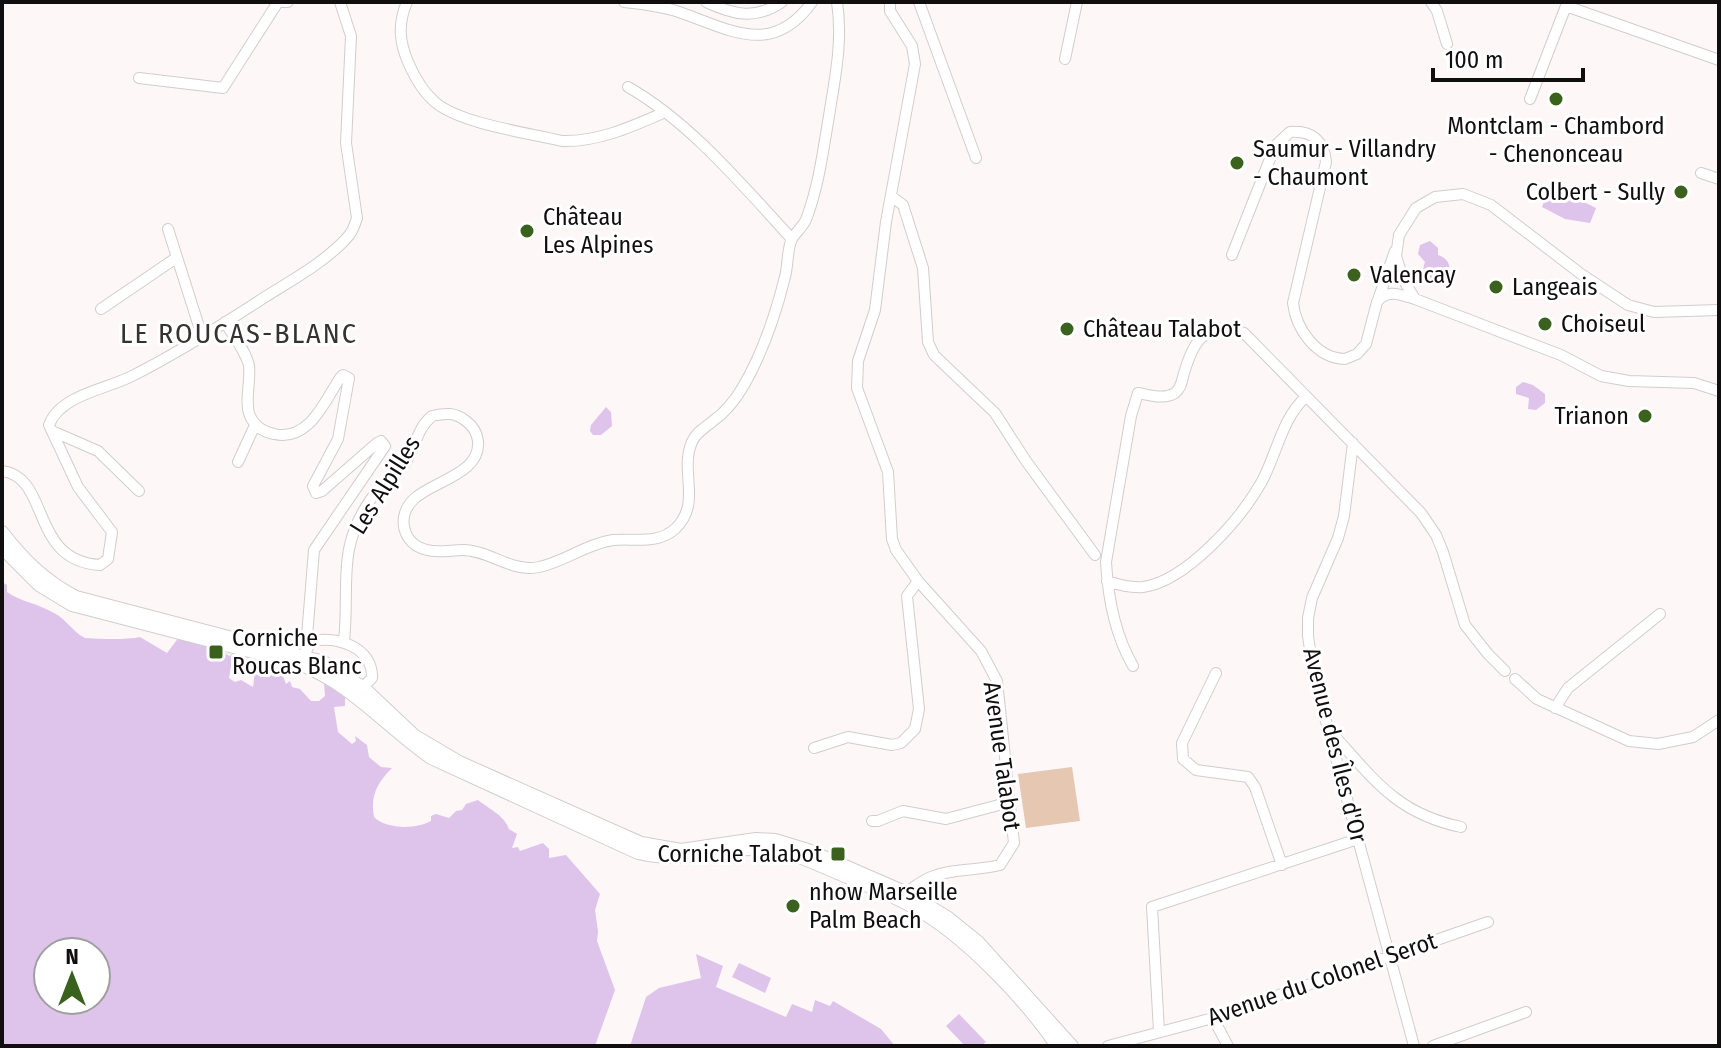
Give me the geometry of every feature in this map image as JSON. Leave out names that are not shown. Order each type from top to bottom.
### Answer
[{"type":"main road","points":[[2,532],[31,566],[76,597],[301,660],[359,693],[435,749],[459,762],[641,843],[681,850],[756,839],[775,840],[808,850],[907,893],[947,917],[978,942],[1072,1046]]},
{"type":"main road","points":[[2,548],[39,585],[72,605],[301,660],[324,662],[409,743],[443,764],[638,853],[682,859],[756,849],[774,850],[805,859],[890,896],[915,908],[958,937],[1033,1015],[1057,1046]]},
{"type":"street","points":[[139,78],[223,88],[278,2],[288,2]]},
{"type":"street","points":[[2,471],[13,472],[27,485],[56,546],[89,564],[100,565],[108,559],[112,532],[78,487],[49,425],[51,419],[74,400],[129,378],[225,322],[314,266],[354,230],[357,218],[346,143],[351,36],[340,2]]},
{"type":"street","points":[[407,2],[400,45],[413,73],[436,103],[454,113],[562,141],[576,141],[606,135],[663,113]]},
{"type":"street","points":[[624,2],[665,8],[717,28],[749,35],[781,29],[795,21],[812,2]]},
{"type":"street","points":[[706,2],[734,14],[752,15],[768,12],[782,2]]},
{"type":"street","name":"Les Alpilles","points":[[344,641],[346,557],[351,535],[373,495],[404,464],[418,433],[432,416],[454,414],[465,419],[472,426],[478,448],[468,466],[419,495],[405,510],[405,532],[410,542],[419,548],[430,552],[468,550],[518,566],[539,567],[598,543],[658,539],[674,530],[688,510],[691,497],[689,448],[693,438],[725,411],[746,382],[777,307],[791,238],[806,222],[818,185],[839,51],[837,2]]},
{"type":"street","name":"Avenue Talabot","points":[[890,2],[890,11],[912,46],[915,64],[886,222],[875,310],[858,361],[857,388],[888,472],[892,539],[896,550],[918,581],[981,651],[997,681],[1014,843],[1000,865],[947,872],[928,878],[907,893]]},
{"type":"street","points":[[919,2],[976,158]]},
{"type":"street","points":[[1065,59],[1077,2]]},
{"type":"street","points":[[1431,2],[1437,11],[1447,44]]},
{"type":"street","points":[[1530,99],[1566,6],[1719,60]]},
{"type":"street","points":[[628,87],[651,100],[690,134],[791,238]]},
{"type":"street","points":[[1232,255],[1275,146],[1290,132],[1304,133],[1317,138],[1323,146],[1326,162],[1293,303],[1295,319],[1325,354],[1345,359],[1357,354],[1366,344],[1377,302],[1407,219],[1416,208],[1435,197],[1463,194],[1491,205],[1581,274],[1628,305],[1654,312],[1719,310]]},
{"type":"street","points":[[1701,173],[1719,179]]},
{"type":"street","points":[[891,196],[903,205],[923,268],[928,342],[934,355],[995,413],[1095,555]]},
{"type":"street","points":[[886,222],[891,216],[896,216],[907,223]]},
{"type":"street","points":[[168,229],[202,336]]},
{"type":"street","points":[[1397,246],[1396,256],[1403,279],[1415,299]]},
{"type":"street","points":[[101,309],[176,258]]},
{"type":"street","points":[[1377,302],[1381,296],[1391,293],[1415,299],[1561,355],[1601,376],[1629,381],[1694,383],[1719,391]]},
{"type":"street","points":[[225,322],[248,363],[248,409],[255,425],[265,432],[284,436],[302,431],[310,425],[340,378],[347,376],[350,382],[338,439],[313,486],[316,493],[377,443],[381,441],[385,446],[314,550],[307,636],[312,641]]},
{"type":"street","points":[[1133,666],[1121,646],[1106,562],[1131,416],[1138,393],[1159,397],[1174,394],[1181,386],[1194,342],[1211,331],[1228,328],[1244,333],[1421,513],[1436,535],[1465,625],[1505,671]]},
{"type":"street","points":[[1107,581],[1123,587],[1153,585],[1199,555],[1231,524],[1254,494],[1293,411],[1306,397]]},
{"type":"street","points":[[238,462],[255,425]]},
{"type":"street","points":[[52,431],[98,451],[139,491]]},
{"type":"street","name":"Avenue des Îles d'Or","points":[[1353,443],[1344,516],[1338,538],[1312,598],[1308,636],[1314,677],[1414,1046]]},
{"type":"street","points":[[814,748],[848,737],[892,745],[901,743],[915,729],[919,709],[907,596],[918,581]]},
{"type":"street","points":[[1555,708],[1568,688],[1660,614]]},
{"type":"street","points":[[312,641],[329,639],[354,646],[371,666],[373,675],[359,693]]},
{"type":"street","points":[[301,660],[312,641]]},
{"type":"street","points":[[1216,673],[1182,743],[1183,759],[1196,770],[1248,777],[1255,787],[1282,865]]},
{"type":"street","points":[[1515,679],[1537,699],[1629,741],[1658,744],[1693,737],[1719,720]]},
{"type":"street","points":[[1328,730],[1407,809],[1434,821],[1461,827]]},
{"type":"street","points":[[872,821],[903,811],[946,819],[1010,802]]},
{"type":"street","points":[[1159,1031],[1152,907],[1358,839]]},
{"type":"street","points":[[890,896],[907,893]]},
{"type":"street","name":"Avenue du Colonel Serot","points":[[1108,1046],[1213,1018],[1488,922]]},
{"type":"street","points":[[1433,1046],[1526,1012]]},
{"type":"street","points":[[1213,1018],[1228,1046]]},
{"type":"shaded area","points":[[1548,191],[1574,197],[1596,208],[1590,223],[1565,219],[1542,207]]},
{"type":"shaded area","points":[[1430,241],[1438,248],[1438,255],[1449,264],[1449,273],[1441,282],[1426,278],[1425,262],[1418,254],[1420,245]]},
{"type":"shaded area","points":[[1523,382],[1545,394],[1545,403],[1536,410],[1528,409],[1529,398],[1516,394],[1516,387]]},
{"type":"shaded area","points":[[606,407],[611,412],[612,426],[601,435],[593,435],[591,425]]},
{"type":"shaded area","points":[[2,582],[7,585],[7,592],[54,613],[85,638],[140,637],[167,653],[179,637],[207,637],[229,656],[235,652],[238,657],[232,661],[229,678],[235,682],[241,680],[253,687],[255,671],[261,671],[264,665],[281,671],[286,684],[290,681],[292,687],[300,689],[311,701],[319,701],[325,696],[324,683],[352,694],[345,698],[345,706],[334,707],[338,732],[352,744],[356,741],[355,736],[367,745],[369,757],[381,767],[392,768],[376,790],[374,817],[394,826],[418,826],[431,821],[431,816],[436,814],[449,818],[466,804],[478,800],[517,834],[512,848],[518,847],[520,851],[543,843],[549,849],[549,858],[566,855],[600,894],[595,910],[597,941],[615,990],[595,1046],[2,1046]]},
{"type":"shaded area","points":[[1072,767],[1080,821],[1026,828],[1018,774]]},
{"type":"shaded area","points":[[696,954],[723,966],[716,987],[786,1017],[792,1004],[812,1012],[815,1000],[830,1006],[833,1001],[881,1029],[895,1046],[630,1046],[646,997],[659,988],[701,978]]},
{"type":"shaded area","points":[[739,963],[771,978],[765,993],[732,977]]},
{"type":"shaded area","points":[[959,1014],[986,1042],[981,1046],[965,1046],[946,1026]]},
{"type":"place","name":"Montclam - Chambord - Chenonceau","points":[[1556,99]]},
{"type":"place","name":"Saumur - Villandry - Chaumont","points":[[1237,163]]},
{"type":"place","name":"Colbert - Sully","points":[[1681,192]]},
{"type":"place","name":"Château Les Alpines","points":[[527,231]]},
{"type":"place","name":"Valencay","points":[[1354,275]]},
{"type":"place","name":"Langeais","points":[[1496,287]]},
{"type":"place","name":"Choiseul","points":[[1545,324]]},
{"type":"place","name":"Château Talabot","points":[[1067,329]]},
{"type":"place","name":"Trianon","points":[[1645,416]]},
{"type":"place","name":"Corniche Roucas Blanc","points":[[216,652]]},
{"type":"place","name":"Corniche Talabot","points":[[838,854]]},
{"type":"place","name":"nhow Marseille Palm Beach","points":[[793,906]]},
{"type":"district","name":"LE ROUCAS-BLANC","points":[[239,333]]}]
